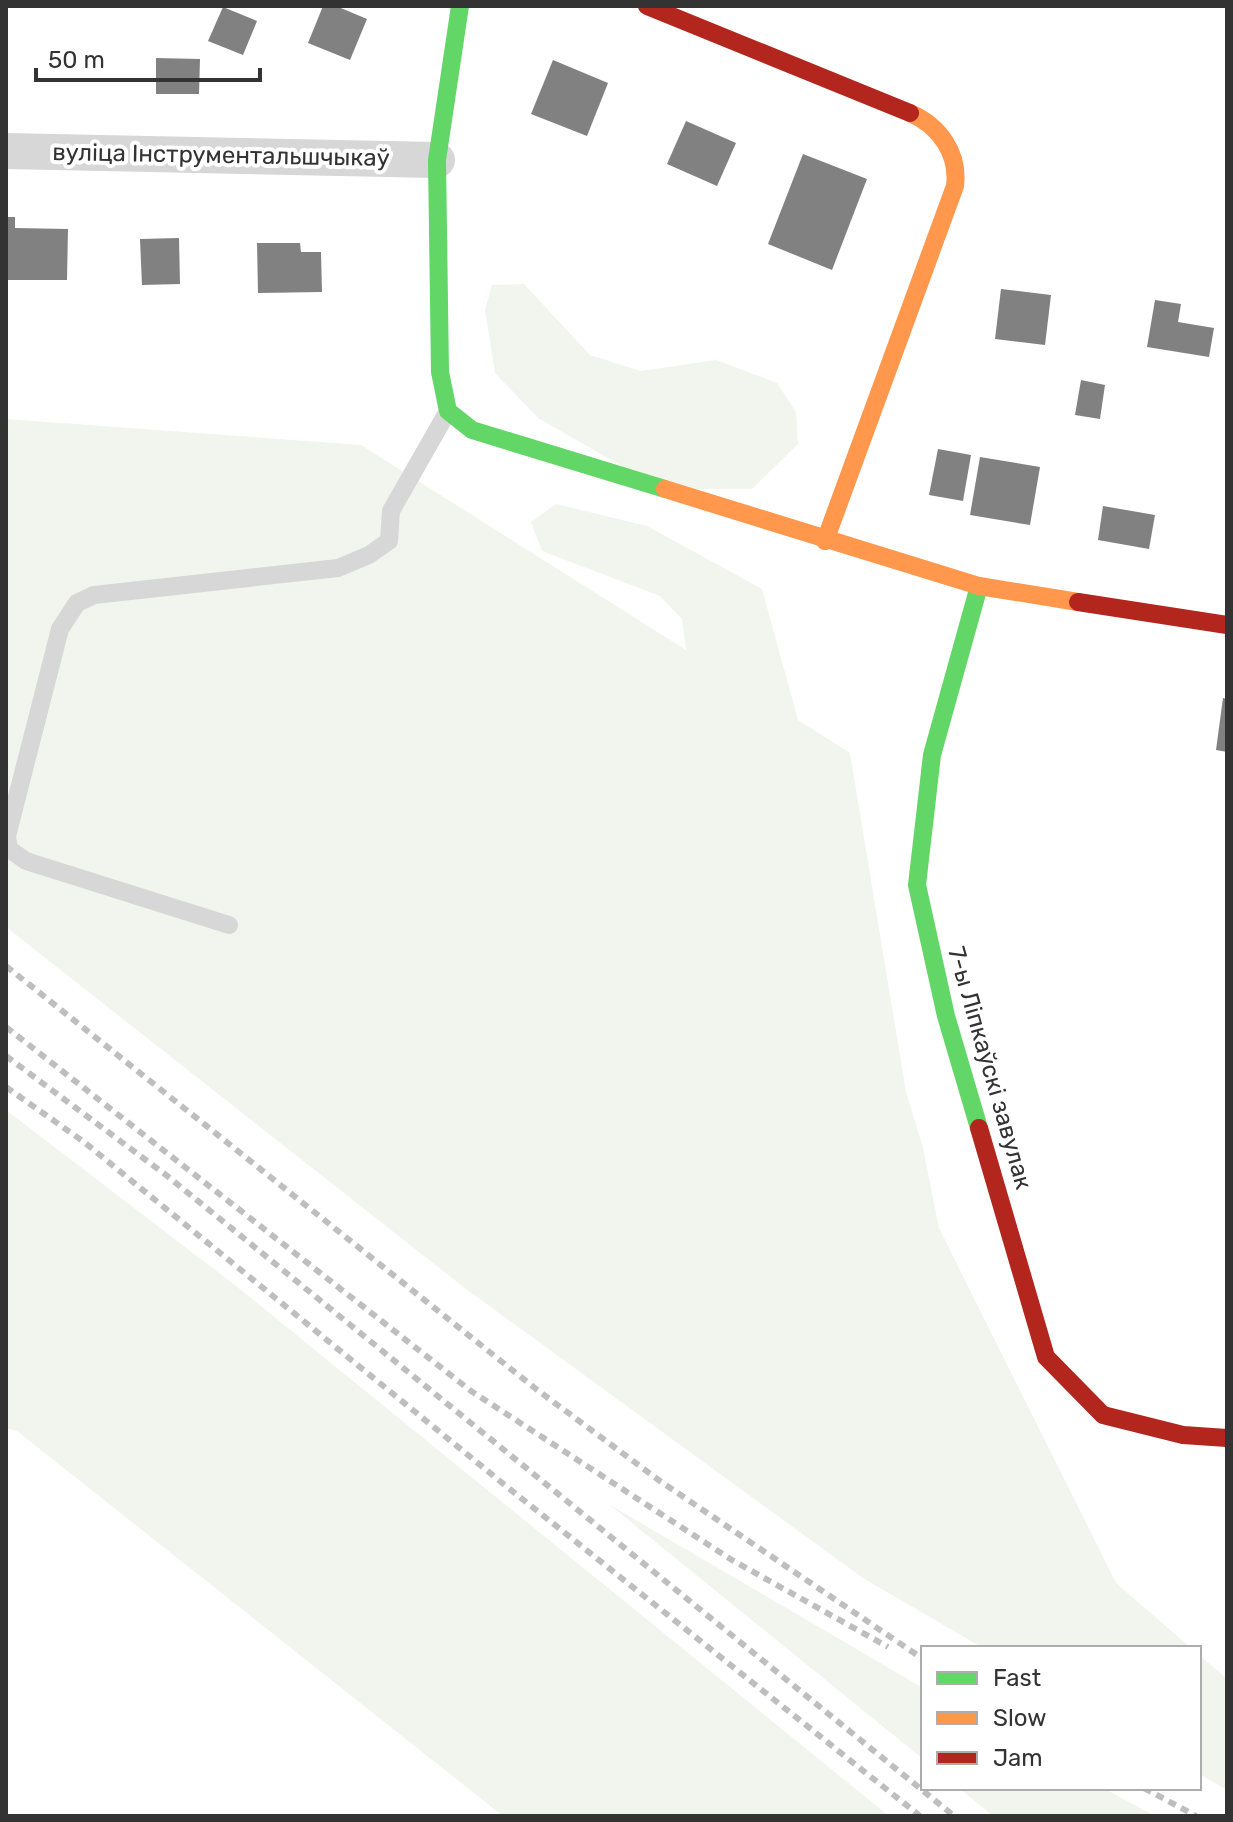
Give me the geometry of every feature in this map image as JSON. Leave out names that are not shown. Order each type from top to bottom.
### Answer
[{"type":"street","points":[[460,6],[437,160],[440,372],[448,411],[472,430],[979,586],[1227,625]]},
{"type":"street","points":[[647,6],[919,117],[952,147],[960,172],[952,202],[825,541]]},
{"type":"street","name":"вуліца Інструментальшчыкаў","points":[[6,151],[437,160]]},
{"type":"street","name":"7-ы Ліпкаўскі завулак","points":[[979,586],[932,755],[917,885],[946,1016],[973,1110],[999,1188],[1046,1357],[1103,1415],[1183,1435],[1227,1438]]},
{"type":"lane","points":[[229,925],[26,861],[9,849],[7,836],[60,629],[77,603],[94,595],[338,568],[369,555],[389,541],[391,511],[448,411]]},
{"type":"shaded area","points":[[524,284],[590,355],[641,371],[716,360],[777,383],[796,412],[798,444],[752,489],[686,489],[625,468],[538,418],[495,373],[485,310],[492,285]]},
{"type":"shaded area","points":[[6,419],[361,445],[686,650],[682,619],[660,596],[542,551],[531,522],[556,504],[647,526],[762,589],[798,720],[850,753],[906,1092],[923,1148],[939,1228],[1116,1583],[1189,1646],[980,1646],[863,1578],[466,1289],[6,927]]},
{"type":"shaded area","points":[[6,1110],[236,1286],[889,1816],[503,1816],[17,1431],[6,1428]]},
{"type":"shaded area","points":[[610,1505],[921,1687],[921,1757]]},
{"type":"shaded area","points":[[1201,1657],[1227,1679],[1227,1790],[1201,1775]]},
{"type":"shaded area","points":[[961,1790],[1107,1790],[1155,1816],[993,1816]]},
{"type":"building","points":[[323,6],[336,6],[367,19],[350,60],[308,43]]},
{"type":"building","points":[[223,7],[257,21],[243,55],[208,41]]},
{"type":"building","points":[[156,58],[200,59],[199,94],[156,94]]},
{"type":"building","points":[[553,60],[608,83],[587,136],[531,114]]},
{"type":"building","points":[[686,121],[736,143],[717,186],[667,164]]},
{"type":"building","points":[[803,154],[867,179],[832,270],[768,244]]},
{"type":"building","points":[[6,217],[15,217],[15,228],[68,229],[67,280],[6,280]]},
{"type":"building","points":[[179,238],[180,284],[142,285],[140,239]]},
{"type":"building","points":[[257,243],[300,243],[301,252],[321,252],[322,292],[258,293]]},
{"type":"building","points":[[1001,289],[1051,295],[1045,345],[995,339]]},
{"type":"building","points":[[1155,300],[1181,304],[1178,322],[1214,328],[1209,357],[1147,347]]},
{"type":"building","points":[[1081,380],[1105,385],[1100,419],[1075,415]]},
{"type":"building","points":[[938,449],[971,455],[963,501],[929,495]]},
{"type":"building","points":[[980,457],[1040,467],[1030,525],[970,515]]},
{"type":"building","points":[[1103,506],[1155,515],[1149,549],[1098,540]]},
{"type":"building","points":[[1223,698],[1227,699],[1227,752],[1216,750]]},
{"type":"railway","points":[[6,966],[536,1389],[660,1481],[921,1658]]},
{"type":"railway","points":[[6,1027],[471,1391],[732,1560],[888,1647]]},
{"type":"railway","points":[[6,1056],[166,1175],[921,1789]]},
{"type":"railway","points":[[6,1087],[84,1142],[506,1486],[920,1816]]},
{"type":"railway","points":[[922,1790],[954,1816]]},
{"type":"railway","points":[[1148,1790],[1196,1816]]},
{"type":"traffic: fast","points":[[460,6],[437,160],[440,372],[448,411],[472,430],[665,489]]},
{"type":"traffic: fast","points":[[979,586],[932,755],[917,885],[946,1016],[979,1128]]},
{"type":"traffic: slow","points":[[825,541],[955,186],[954,163],[945,142],[930,125],[910,113]]},
{"type":"traffic: slow","points":[[665,489],[979,586],[1078,602]]},
{"type":"traffic: jam","points":[[647,6],[910,113]]},
{"type":"traffic: jam","points":[[1078,602],[1227,625]]},
{"type":"traffic: jam","points":[[979,1128],[1046,1357],[1103,1415],[1183,1435],[1227,1438]]}]
